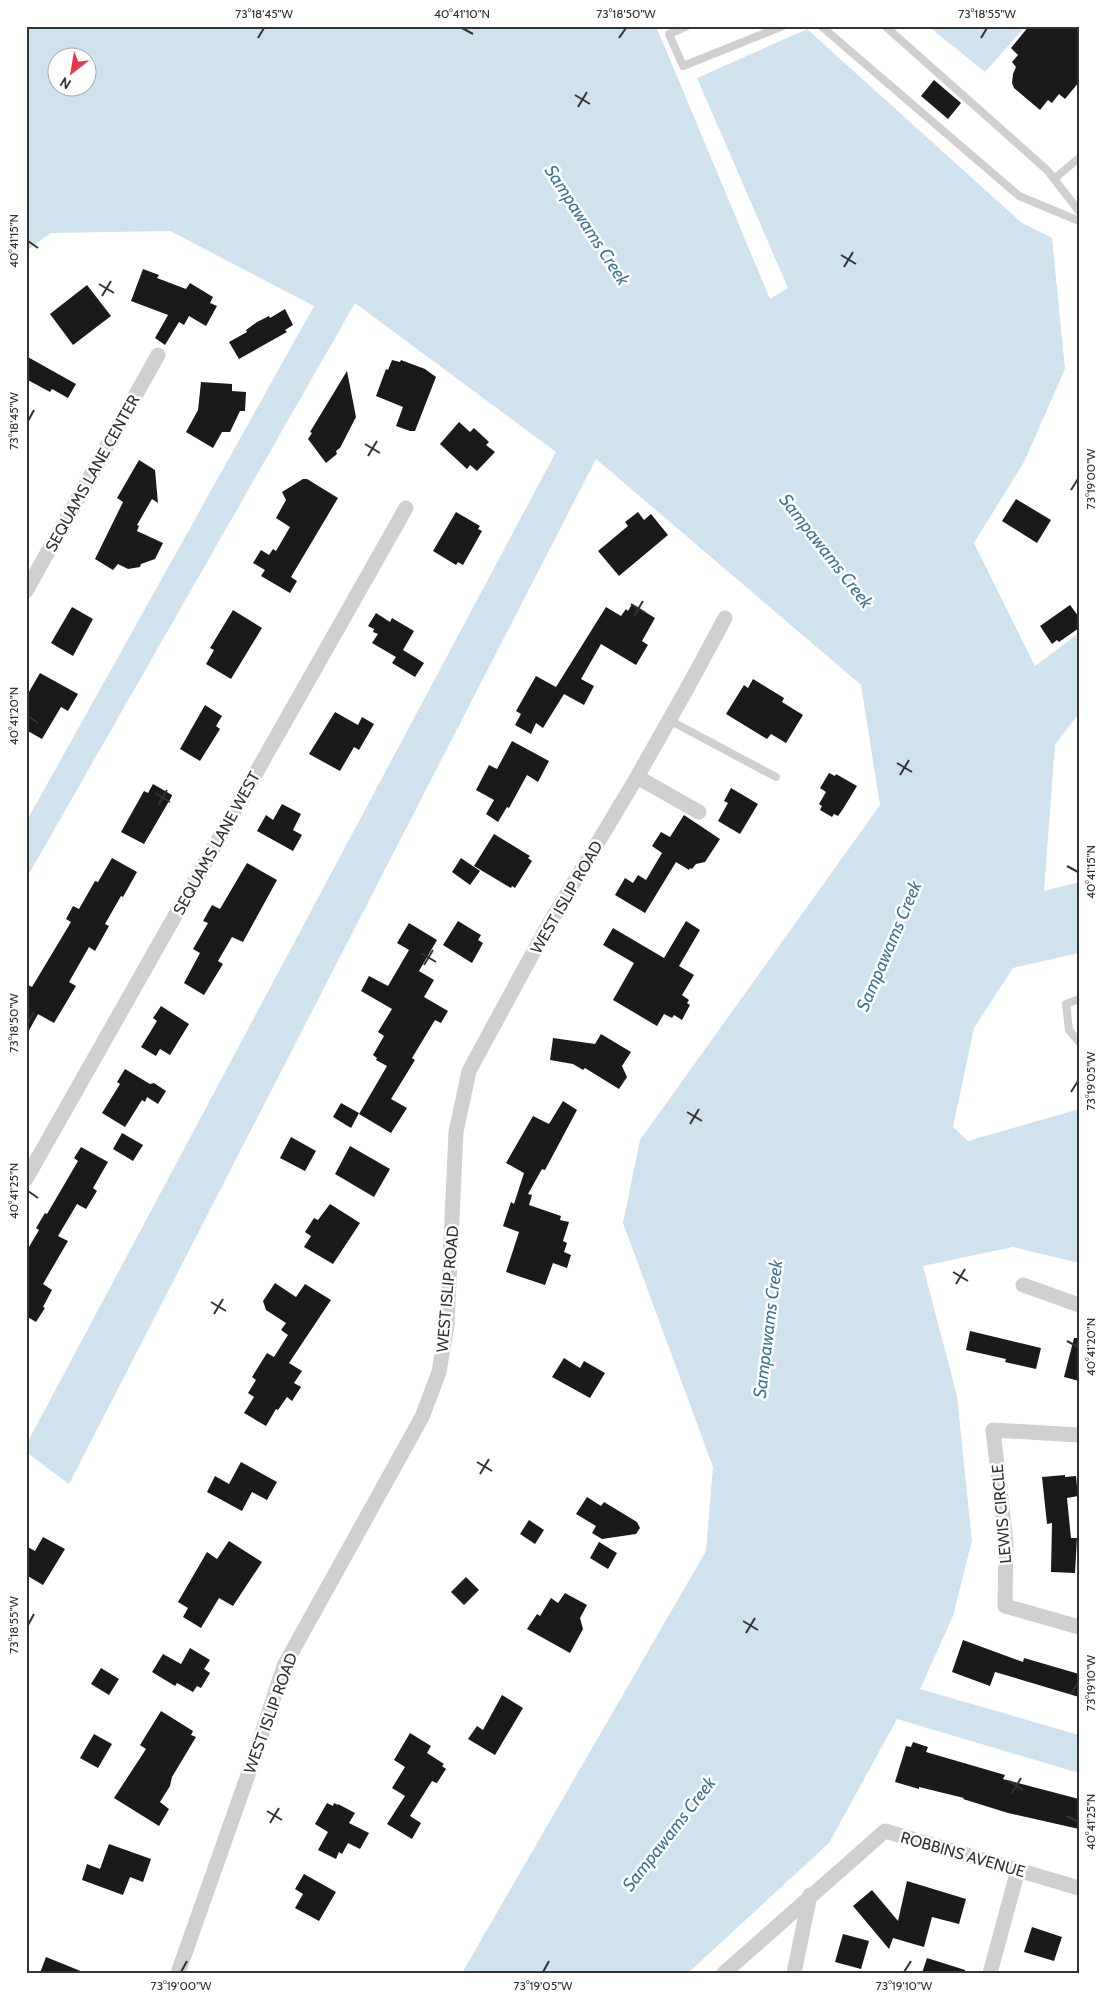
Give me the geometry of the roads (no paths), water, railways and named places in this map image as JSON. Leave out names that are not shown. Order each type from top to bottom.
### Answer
[{"type":"street","name":"SEQUAMS LANE CENTER","points":[[26,591],[158,355]]},
{"type":"street","name":"SEQUAMS LANE WEST","points":[[26,1179],[406,508]]},
{"type":"street","name":"WEST ISLIP ROAD","points":[[178,1973],[255,1755],[284,1666],[422,1417],[440,1372],[447,1325],[456,1132],[469,1071],[546,929],[637,778],[725,618]]},
{"type":"street","points":[[637,778],[699,812]]},
{"type":"street","points":[[1023,1285],[1079,1305]]},
{"type":"street","name":"LEWIS CIRCLE","points":[[1079,1435],[993,1430],[1006,1542],[1005,1606],[1079,1628]]},
{"type":"street","name":"ROBBINS AVENUE","points":[[810,1895],[884,1831],[1079,1888]]},
{"type":"street","points":[[990,1973],[1018,1870]]},
{"type":"street","points":[[724,1973],[810,1895]]},
{"type":"street","points":[[794,1973],[810,1895]]},
{"type":"lane","points":[[687,26],[669,34],[683,66],[784,26]]},
{"type":"lane","points":[[822,26],[1019,196],[1079,221]]},
{"type":"lane","points":[[885,26],[1047,170],[1079,211]]},
{"type":"lane","points":[[1054,179],[1079,158]]},
{"type":"lane","points":[[669,720],[776,777]]},
{"type":"lane","points":[[1079,999],[1066,1004],[1069,1030],[1079,1042]]},
{"type":"water","name":"Sampawams Creek","points":[[26,26],[656,26],[770,299],[788,288],[697,78],[807,29],[1022,223],[1052,238],[1065,369],[1024,462],[974,543],[1035,666],[1079,633],[1079,713],[1055,745],[1044,891],[1079,882],[1079,953],[1013,968],[974,1028],[953,1127],[968,1141],[1079,1109],[1079,1263],[1013,1247],[923,1266],[957,1396],[972,1541],[953,1616],[920,1689],[1079,1735],[1079,1773],[897,1719],[829,1843],[688,1973],[462,1973],[706,1551],[713,1467],[623,1223],[640,1140],[880,805],[861,685],[596,459],[69,1484],[26,1452],[26,1445],[556,452],[355,303],[26,879],[26,822],[314,306],[170,231],[51,233],[26,251]]},
{"type":"water","points":[[928,26],[1026,26],[985,72]]}]
